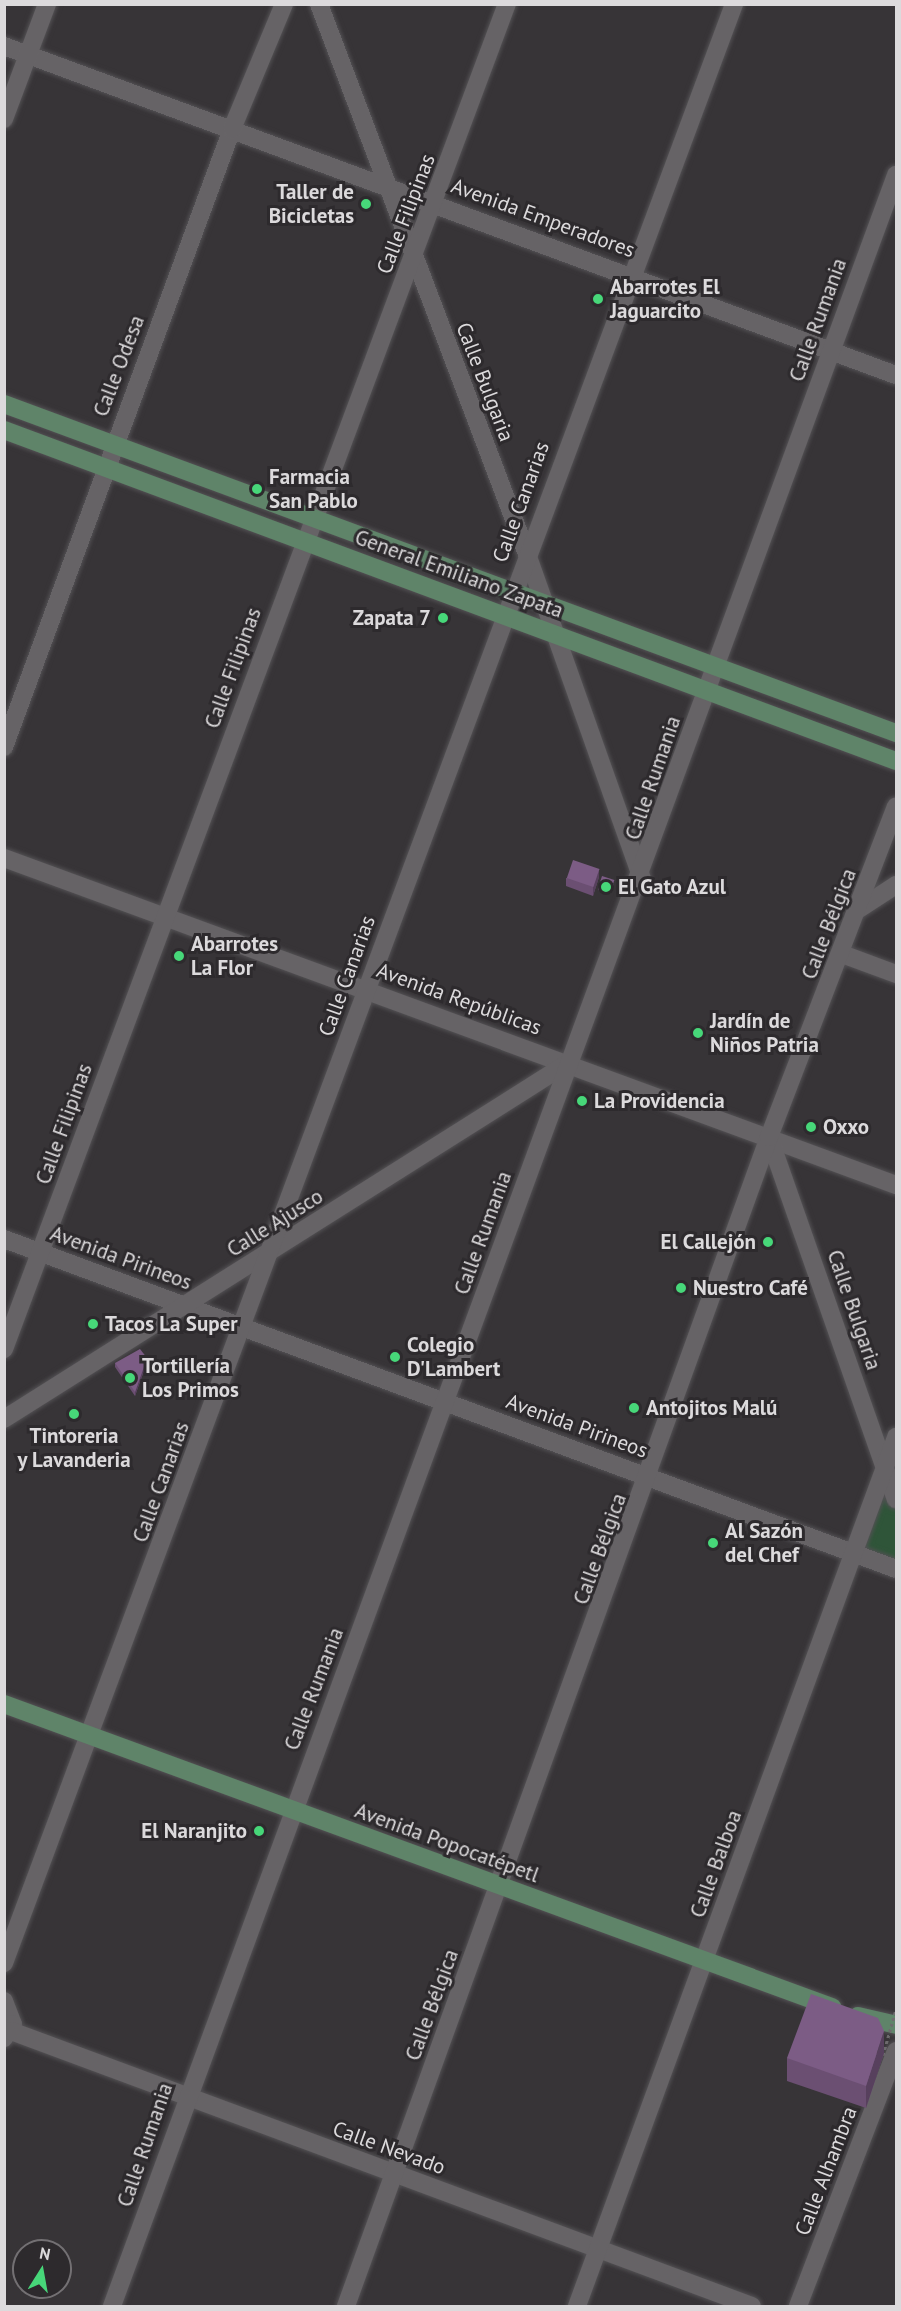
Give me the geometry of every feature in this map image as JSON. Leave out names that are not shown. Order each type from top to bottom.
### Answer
[{"type":"main road","name":"General Emiliano Zapata","points":[[4,404],[897,733]]},
{"type":"main road","name":"General Emiliano Zapata","points":[[4,430],[897,761]]},
{"type":"main road","name":"Avenida Popocatépetl","points":[[4,1704],[704,1961],[874,2022],[897,2025]]},
{"type":"main road","name":"Avenida Popocatépetl","points":[[874,2022],[897,2040]]},
{"type":"street","points":[[4,119],[47,4]]},
{"type":"street","name":"Calle Odesa","points":[[4,747],[232,129],[284,4]]},
{"type":"street","name":"Calle Bulgaria","points":[[319,4],[385,185],[527,554],[642,879]]},
{"type":"street","name":"Calle Filipinas","points":[[4,1349],[313,517],[435,204],[507,4]]},
{"type":"street","name":"Calle Canarias","points":[[4,1963],[271,1252],[503,614],[630,273],[734,4]]},
{"type":"street","name":"Avenida Emperadores","points":[[4,46],[630,273],[897,375]]},
{"type":"street","name":"Calle Rumania","points":[[112,2307],[186,2097],[446,1402],[568,1063],[642,879],[830,349],[897,175]]},
{"type":"street","name":"Calle Bélgica","points":[[346,2307],[650,1477],[769,1137],[842,954],[897,807]]},
{"type":"street","name":"Avenida Repúblicas","points":[[4,858],[366,988],[897,1185]]},
{"type":"street","points":[[859,909],[897,885]]},
{"type":"street","points":[[842,954],[897,974]]},
{"type":"street","name":"Calle Ajusco","points":[[4,1419],[568,1063]]},
{"type":"street","name":"Calle Bulgaria","points":[[769,1137],[897,1499]]},
{"type":"street","name":"Avenida Pirineos","points":[[4,1239],[897,1569]]},
{"type":"street","name":"Calle Balboa","points":[[577,2307],[897,1437]]},
{"type":"street","points":[[4,2001],[13,2016],[8,2035]]},
{"type":"street","name":"Calle Nevado","points":[[8,2035],[186,2097],[752,2307]]},
{"type":"street","name":"Calle Alhambra","points":[[798,2307],[889,2056]]},
{"type":"path","points":[[889,2056],[897,2009]]},
{"type":"green space","points":[[886,1467],[896,1500],[896,1568],[855,1551]]},
{"type":"building","points":[[573,860],[599,869],[593,887],[567,878]]},
{"type":"building","name":"El Gato Azul","points":[[602,876],[614,880],[611,890],[599,886]]},
{"type":"building","name":"Tortillería Los Primos","points":[[140,1349],[147,1358],[135,1392],[115,1363]]},
{"type":"building","points":[[811,1994],[878,2018],[884,2031],[866,2086],[787,2058]]},
{"type":"place","name":"Taller de Bicicletas","points":[[366,204]]},
{"type":"place","name":"Abarrotes El Jaguarcito","points":[[598,299]]},
{"type":"place","name":"Farmacia San Pablo","points":[[257,489]]},
{"type":"place","name":"Zapata 7","points":[[443,618]]},
{"type":"place","name":"El Gato Azul","points":[[606,887]]},
{"type":"place","name":"Abarrotes La Flor","points":[[179,956]]},
{"type":"place","name":"Jardín de Niños Patria","points":[[698,1033]]},
{"type":"place","name":"La Providencia","points":[[582,1101]]},
{"type":"place","name":"Oxxo","points":[[811,1127]]},
{"type":"place","name":"El Callejón","points":[[768,1242]]},
{"type":"place","name":"Nuestro Café","points":[[681,1288]]},
{"type":"place","name":"Tacos La Super","points":[[93,1324]]},
{"type":"place","name":"Colegio D'Lambert","points":[[395,1357]]},
{"type":"place","name":"Tortillería Los Primos","points":[[130,1378]]},
{"type":"place","name":"Antojitos Malú","points":[[634,1408]]},
{"type":"place","name":"Tintoreria y Lavanderia","points":[[74,1414]]},
{"type":"place","name":"Al Sazón del Chef","points":[[713,1543]]},
{"type":"place","name":"El Naranjito","points":[[259,1831]]}]
